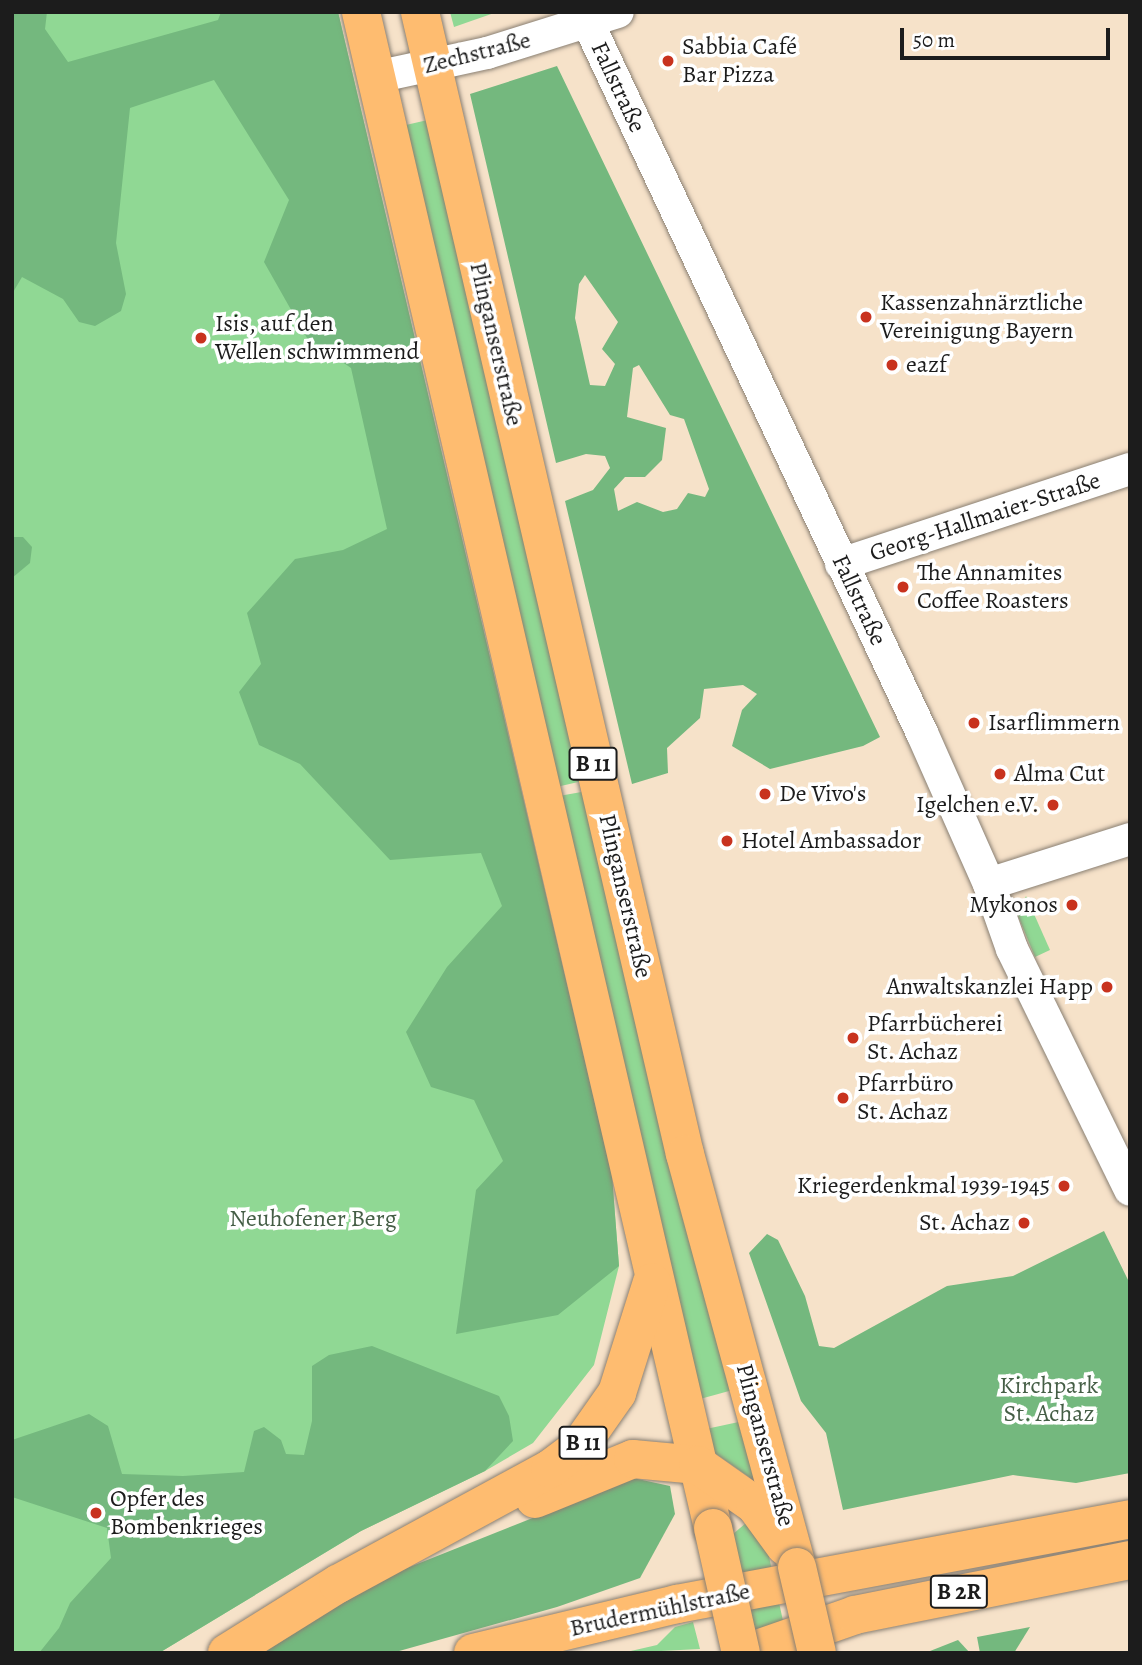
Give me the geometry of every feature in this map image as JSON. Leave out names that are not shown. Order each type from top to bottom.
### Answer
[{"type":"main road","name":"B 11","points":[[227,1653],[338,1584],[425,1540],[550,1469],[579,1447],[617,1393],[654,1273],[361,12]]},
{"type":"main road","name":"Plinganserstraße","points":[[420,12],[688,1166],[775,1514],[797,1567],[817,1653]]},
{"type":"main road","points":[[654,1273],[744,1653]]},
{"type":"main road","points":[[425,1540],[486,1520],[611,1464],[653,1458],[698,1465],[775,1514]]},
{"type":"main road","name":"Brudermühlstraße","points":[[483,1651],[677,1604],[1130,1518]]},
{"type":"main road","name":"B 2R","points":[[744,1653],[855,1615],[1130,1560]]},
{"type":"street","name":"Zechstraße","points":[[376,77],[432,65],[585,17],[618,12]]},
{"type":"street","name":"Fallstraße","points":[[585,17],[989,884],[1013,949],[1130,1190]]},
{"type":"street","name":"Georg-Hallmaier-Straße","points":[[841,564],[1130,469]]},
{"type":"street","points":[[989,884],[1130,839]]},
{"type":"green space","name":"Neuhofener Berg","points":[[12,12],[338,12],[612,1176],[619,1266],[594,1365],[533,1443],[485,1471],[361,1531],[159,1653],[12,1653]]},
{"type":"green space","points":[[12,12],[47,12],[45,29],[68,62],[218,20],[221,12],[338,12],[612,1176],[619,1266],[558,1315],[456,1334],[476,1190],[503,1161],[474,1100],[431,1087],[406,1032],[447,967],[502,906],[481,853],[390,860],[300,764],[259,745],[239,692],[261,664],[247,613],[295,559],[343,550],[387,529],[351,368],[307,338],[264,262],[289,200],[214,80],[130,108],[116,243],[126,294],[121,311],[95,326],[79,322],[63,299],[22,277],[12,294]]},
{"type":"green space","points":[[450,12],[497,12],[454,27]]},
{"type":"green space","points":[[557,66],[880,737],[863,746],[770,769],[732,746],[742,710],[757,694],[743,685],[704,689],[700,718],[667,748],[668,773],[632,784],[565,501],[593,490],[610,468],[605,456],[586,454],[556,463],[470,94]],"holes":[[[585,275],[618,322],[602,349],[615,364],[605,386],[590,385],[575,318],[579,284]],[[639,365],[670,415],[684,419],[709,489],[705,497],[688,493],[677,509],[663,512],[637,502],[618,511],[614,489],[625,477],[645,477],[662,460],[666,428],[627,417],[633,368]]]},
{"type":"green space","points":[[432,119],[585,781],[556,787],[404,126]]},
{"type":"green space","points":[[12,537],[23,537],[32,547],[30,563],[12,578]]},
{"type":"green space","points":[[587,791],[740,1388],[700,1399],[559,796]]},
{"type":"green space","points":[[1026,896],[1050,950],[1035,957],[1018,916]]},
{"type":"green space","name":"Kirchpark St. Achaz","points":[[1104,1231],[1130,1284],[1130,1473],[1076,1483],[1013,1475],[843,1510],[826,1433],[801,1401],[749,1253],[767,1234],[778,1240],[805,1296],[819,1346],[834,1348],[947,1286],[1013,1276]]},
{"type":"green space","points":[[372,1346],[499,1396],[509,1416],[513,1441],[485,1471],[361,1531],[159,1653],[39,1653],[59,1628],[70,1603],[111,1558],[107,1528],[12,1497],[12,1440],[89,1414],[108,1426],[122,1474],[183,1476],[244,1472],[254,1431],[264,1427],[281,1440],[286,1454],[304,1455],[312,1421],[312,1366],[329,1355]]},
{"type":"green space","points":[[748,1420],[766,1489],[712,1451],[706,1429]]},
{"type":"green space","points":[[633,1478],[670,1486],[675,1514],[640,1578],[557,1607],[392,1653],[258,1653],[387,1576]]},
{"type":"green space","points":[[746,1523],[763,1529],[790,1653],[760,1653],[733,1534]]},
{"type":"green space","points":[[693,1622],[700,1649],[622,1653],[657,1645],[675,1627]]},
{"type":"green space","points":[[1030,1627],[1014,1653],[980,1653],[977,1637]]},
{"type":"green space","points":[[958,1640],[970,1653],[925,1653]]},
{"type":"place","name":"Sabbia Café Bar Pizza","points":[[668,61]]},
{"type":"place","name":"Kassenzahnärztliche Vereinigung Bayern","points":[[866,317]]},
{"type":"place","name":"Isis, auf den Wellen schwimmend","points":[[201,338]]},
{"type":"place","name":"eazf","points":[[892,365]]},
{"type":"place","name":"The Annamites Coffee Roasters","points":[[903,587]]},
{"type":"place","name":"Isarflimmern","points":[[974,723]]},
{"type":"place","name":"Alma Cut","points":[[1000,774]]},
{"type":"place","name":"De Vivo's","points":[[765,794]]},
{"type":"place","name":"Igelchen e.V.","points":[[1053,805]]},
{"type":"place","name":"Hotel Ambassador","points":[[727,841]]},
{"type":"place","name":"Mykonos","points":[[1072,905]]},
{"type":"place","name":"Anwaltskanzlei Happ","points":[[1107,987]]},
{"type":"place","name":"Pfarrbücherei St. Achaz","points":[[853,1038]]},
{"type":"place","name":"Pfarrbüro St. Achaz","points":[[843,1098]]},
{"type":"place","name":"Kriegerdenkmal 1939-1945","points":[[1064,1186]]},
{"type":"place","name":"St. Achaz","points":[[1024,1223]]},
{"type":"place","name":"Opfer des Bombenkrieges","points":[[96,1513]]}]
